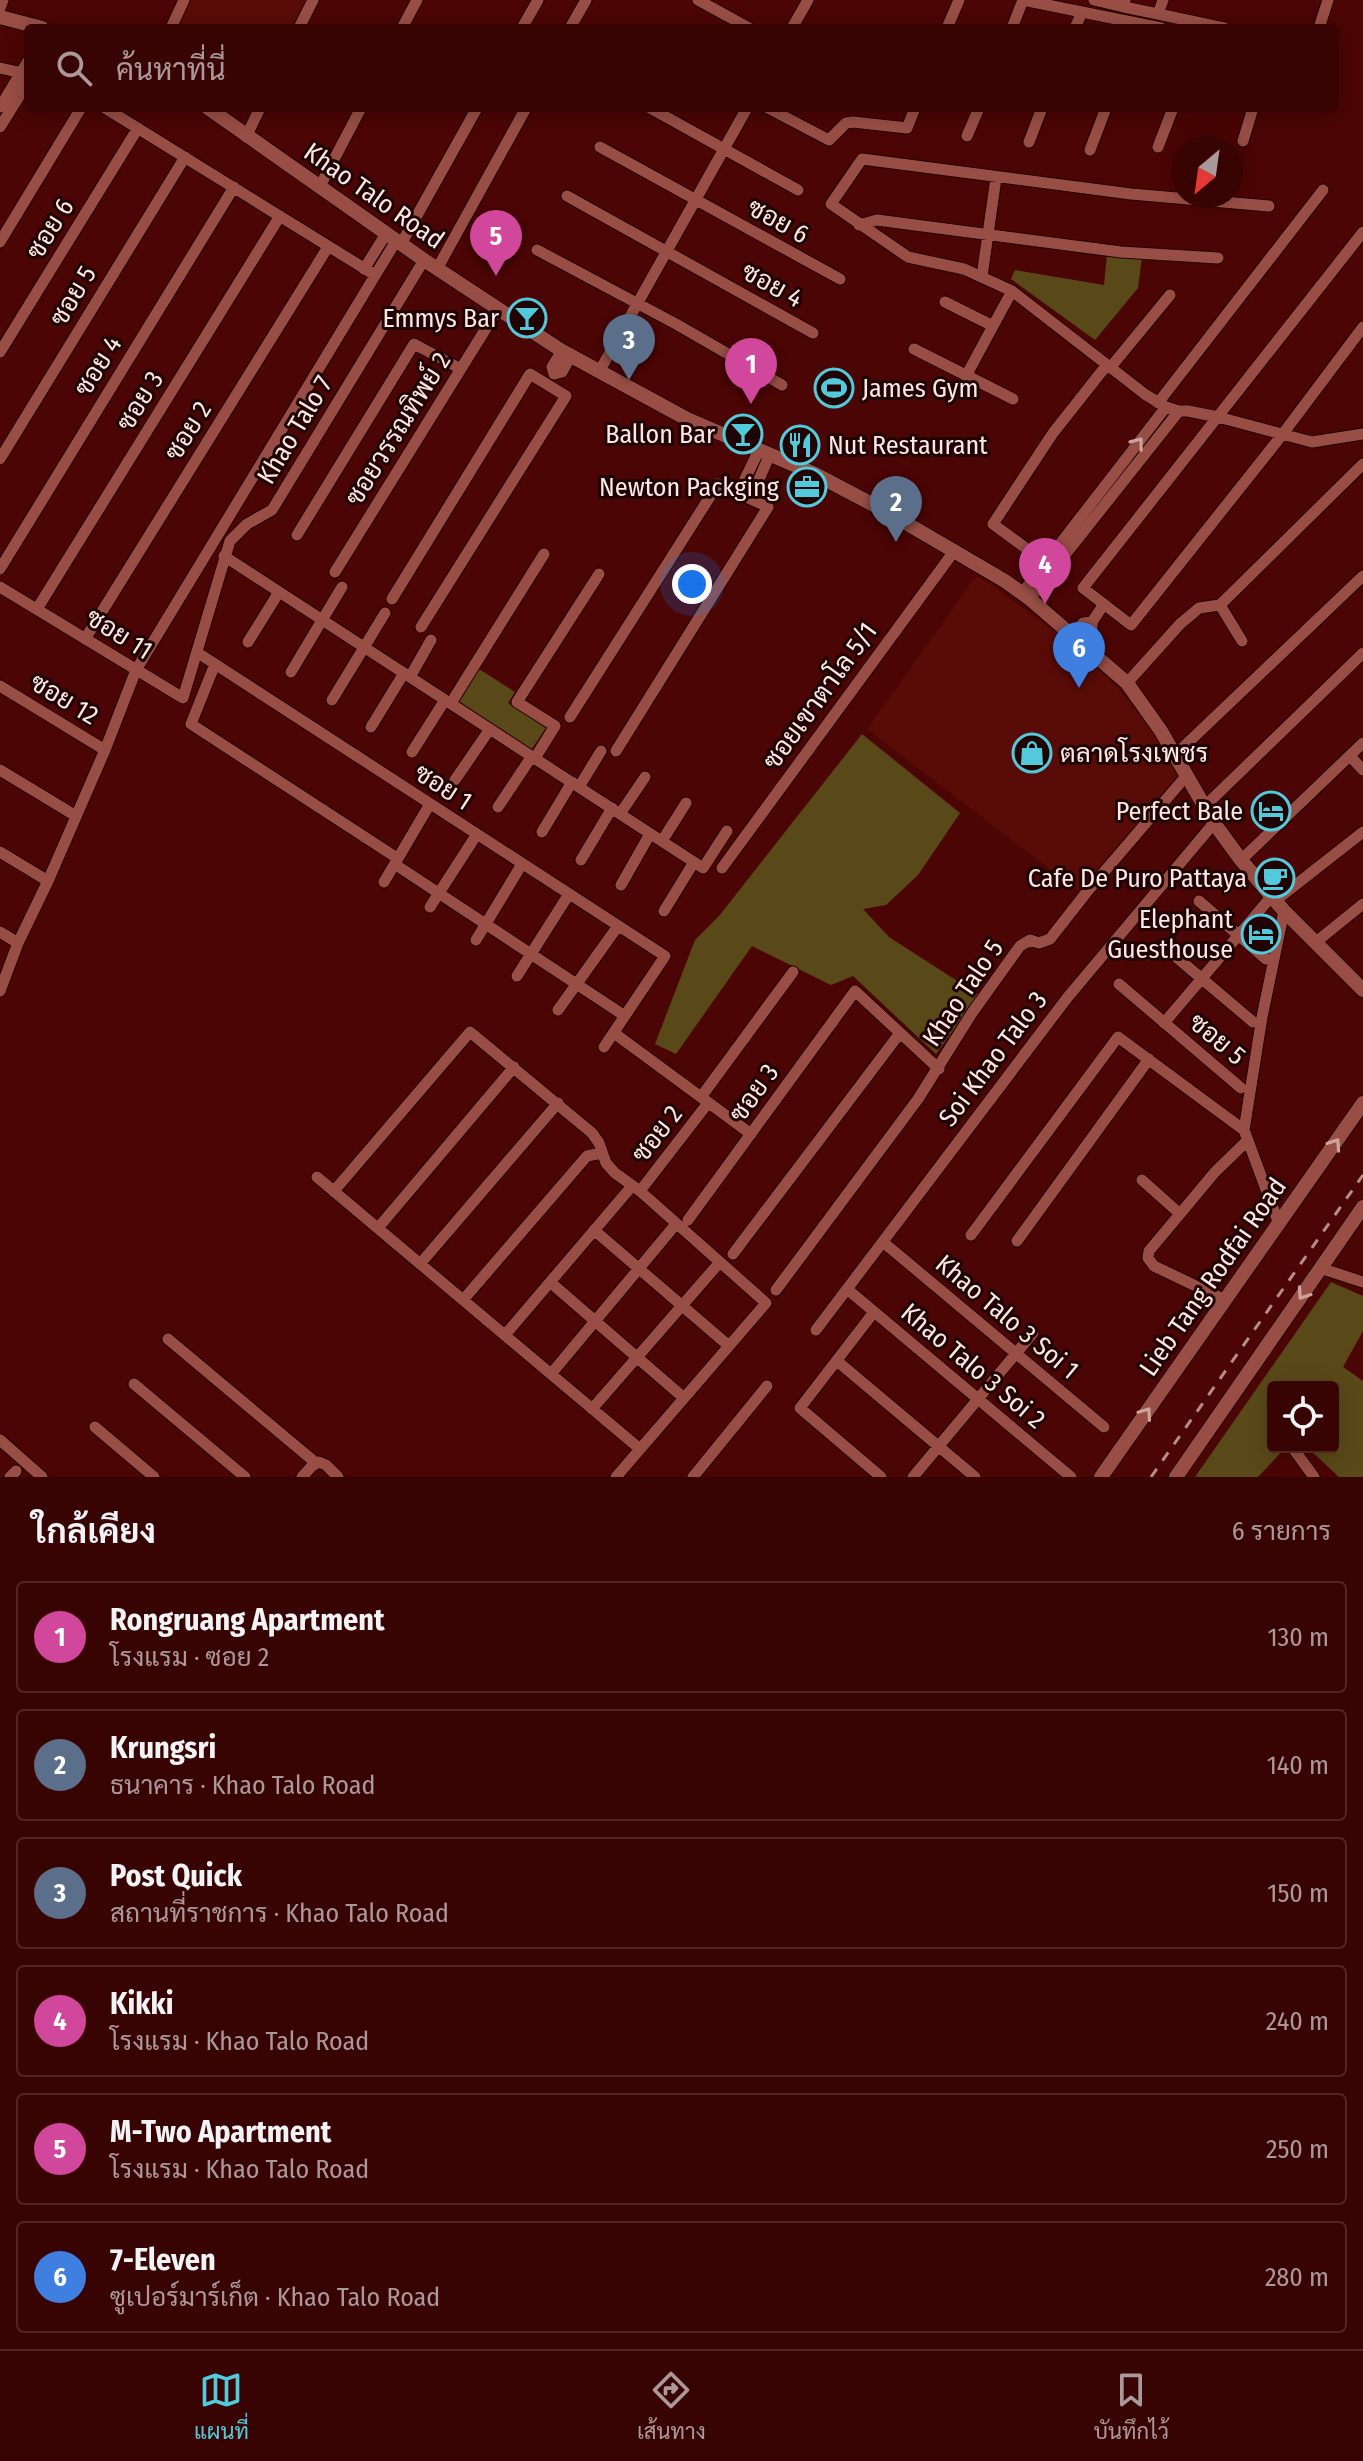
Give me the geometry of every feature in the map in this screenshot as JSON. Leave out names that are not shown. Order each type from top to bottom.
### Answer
[{"type":"street","points":[[0,8],[3,0]]},
{"type":"street","points":[[173,24],[184,0]]},
{"type":"street","points":[[301,24],[313,0]]},
{"type":"street","points":[[404,24],[417,0]]},
{"type":"street","points":[[524,24],[538,0]]},
{"type":"street","points":[[572,24],[586,0]]},
{"type":"street","points":[[698,0],[742,24]]},
{"type":"street","points":[[794,24],[808,0]]},
{"type":"street","points":[[949,24],[959,0]]},
{"type":"street","points":[[1014,24],[1023,0],[1131,24]]},
{"type":"street","points":[[1094,0],[1125,3],[1205,24]]},
{"type":"street","points":[[1158,14],[1163,0]]},
{"type":"street","points":[[1320,24],[1328,0]]},
{"type":"street","points":[[1077,24],[1082,12]]},
{"type":"street","points":[[0,17],[27,24]]},
{"type":"street","points":[[0,68],[24,75]]},
{"type":"street","points":[[0,107],[24,78]]},
{"type":"street","points":[[0,127],[24,80]]},
{"type":"street","points":[[0,242],[79,112]]},
{"type":"street","points":[[112,112],[369,272]]},
{"type":"street","name":"Khao Talo Road","points":[[213,112],[394,240],[567,354],[687,419],[815,474],[955,550],[1026,596],[1127,683],[1161,731],[1214,823],[1241,860],[1277,903],[1363,990]]},
{"type":"street","points":[[246,137],[258,112]]},
{"type":"street","points":[[319,188],[359,112]]},
{"type":"street","points":[[0,991],[18,943],[105,750],[136,670],[369,272],[394,240],[474,112]]},
{"type":"street","name":"Khao Talo 7","points":[[196,658],[230,541],[247,524],[272,510],[524,112]]},
{"type":"street","points":[[657,112],[798,190]]},
{"type":"street","points":[[599,372],[745,112]]},
{"type":"street","points":[[776,112],[829,140],[846,123],[866,122],[907,128],[913,112]]},
{"type":"street","points":[[866,122],[870,112]]},
{"type":"street","points":[[967,136],[977,112]]},
{"type":"street","points":[[1029,142],[1040,112]]},
{"type":"street","points":[[1090,150],[1104,112]]},
{"type":"street","points":[[1158,147],[1171,112]]},
{"type":"street","points":[[1243,141],[1252,112]]},
{"type":"street","name":"ซอย 6","points":[[0,352],[138,128]]},
{"type":"street","points":[[600,147],[695,200]]},
{"type":"street","name":"ซอย 5","points":[[0,459],[185,157]]},
{"type":"street","points":[[1269,206],[1131,194],[862,159],[831,204],[908,257],[964,269],[1012,291],[1108,367],[1162,405],[1312,442],[1358,435],[1363,424]]},
{"type":"street","points":[[982,276],[996,178]]},
{"type":"street","name":"ซอย 4","points":[[0,569],[234,187]]},
{"type":"street","points":[[1026,596],[1046,563],[1323,190]]},
{"type":"street","points":[[567,196],[666,252]]},
{"type":"street","name":"ซอย 6","points":[[695,200],[840,279]]},
{"type":"street","name":"ซอย 3","points":[[37,609],[280,216]]},
{"type":"street","points":[[859,225],[877,220],[1121,252],[1218,258]]},
{"type":"street","points":[[1363,232],[1083,588],[1131,625],[1282,435],[1363,327]]},
{"type":"street","name":"ซอย 2","points":[[85,639],[328,247]]},
{"type":"street","points":[[537,250],[782,385]]},
{"type":"street","name":"ซอย 4","points":[[666,252],[813,333]]},
{"type":"street","points":[[966,376],[1012,291]]},
{"type":"street","points":[[1046,563],[993,524],[1053,433],[1170,295]]},
{"type":"street","points":[[945,302],[993,326]]},
{"type":"street","name":"ซอยวรรณทิพย์ 2","points":[[335,572],[498,309]]},
{"type":"street","points":[[297,535],[414,344],[461,369]]},
{"type":"street","points":[[914,349],[1013,399]]},
{"type":"street","points":[[551,380],[552,367],[567,354]]},
{"type":"street","points":[[392,599],[530,374],[551,380],[566,396],[421,627]]},
{"type":"street","points":[[1026,596],[1179,411]]},
{"type":"street","points":[[746,490],[745,479],[764,452]]},
{"type":"street","points":[[1127,683],[1180,624],[1199,608],[1220,605],[1363,464]]},
{"type":"street","points":[[570,717],[718,484],[746,490],[768,507],[616,751]]},
{"type":"street","name":"ซอยเขาตาโล 5/1","points":[[722,868],[955,550]]},
{"type":"street","points":[[412,752],[544,554]]},
{"type":"street","points":[[224,556],[703,868],[727,831]]},
{"type":"street","points":[[498,807],[555,726],[517,702],[599,574]]},
{"type":"street","points":[[1175,755],[1363,576]]},
{"type":"street","name":"ซอย 11","points":[[0,587],[183,698],[196,658]]},
{"type":"street","points":[[291,672],[342,587]]},
{"type":"street","points":[[248,642],[279,592]]},
{"type":"street","points":[[1077,638],[1083,623],[1092,622],[1104,604]]},
{"type":"street","points":[[1220,605],[1242,641]]},
{"type":"street","points":[[332,700],[385,613]]},
{"type":"street","points":[[371,727],[431,640]]},
{"type":"street","points":[[1205,806],[1363,653]]},
{"type":"street","name":"ซอย 1","points":[[196,658],[665,956],[625,1016]]},
{"type":"street","points":[[213,668],[191,724],[625,1016],[604,1047]]},
{"type":"street","name":"ซอย 12","points":[[0,686],[105,750]]},
{"type":"street","points":[[455,780],[490,729]]},
{"type":"street","points":[[1241,860],[1363,743]]},
{"type":"street","points":[[542,832],[601,751]]},
{"type":"street","points":[[1350,756],[1363,770]]},
{"type":"street","points":[[0,770],[76,816]]},
{"type":"street","name":"Khao Talo 5","points":[[776,1290],[939,1069],[972,1013],[1020,946],[1030,940],[1039,943],[1050,939],[1187,775]]},
{"type":"street","points":[[581,860],[645,777]]},
{"type":"street","points":[[662,841],[686,803]]},
{"type":"street","points":[[384,882],[430,804]]},
{"type":"street","name":"Soi Khao Talo 3","points":[[816,1330],[1067,998],[1214,823]]},
{"type":"street","points":[[1119,984],[1164,1023],[1239,935],[1363,832]]},
{"type":"street","points":[[430,907],[477,834]]},
{"type":"street","points":[[621,885],[650,834]]},
{"type":"street","points":[[0,852],[48,881]]},
{"type":"street","points":[[664,911],[694,862]]},
{"type":"street","points":[[476,940],[522,864]]},
{"type":"street","points":[[517,976],[569,894]]},
{"type":"street","points":[[1199,901],[1266,959]]},
{"type":"street","points":[[1277,903],[1246,1135],[1279,1224]]},
{"type":"street","points":[[1316,942],[1363,904]]},
{"type":"street","points":[[558,1010],[618,926]]},
{"type":"street","points":[[0,932],[18,943]]},
{"type":"street","points":[[1162,945],[1253,1022]]},
{"type":"street","points":[[704,1100],[793,972]]},
{"type":"street","name":"ซอย 3","points":[[688,1220],[855,991],[900,1033]]},
{"type":"street","name":"ซอย 5","points":[[1164,1023],[1241,1088]]},
{"type":"street","points":[[334,1191],[470,1032],[592,1133],[606,1163],[615,1173],[766,1303],[616,1477]]},
{"type":"street","points":[[614,1033],[751,1134]]},
{"type":"street","points":[[733,1254],[900,1033],[939,1069]]},
{"type":"street","points":[[971,1235],[1118,1037],[1246,1135]]},
{"type":"street","points":[[1017,1241],[1149,1059]]},
{"type":"street","points":[[378,1228],[514,1067]]},
{"type":"street","name":"ซอย 2","points":[[505,1335],[594,1230],[636,1189],[704,1100]]},
{"type":"street","points":[[420,1264],[558,1103]]},
{"type":"street","name":"Lieb Tang Rodfai Road","points":[[1101,1477],[1363,1103]]},
{"type":"street","points":[[1225,1300],[1154,1266],[1148,1258],[1149,1251],[1179,1213],[1246,1135]]},
{"type":"street","points":[[463,1300],[587,1156],[602,1153]]},
{"type":"street","points":[[317,1177],[640,1449]]},
{"type":"street","points":[[1142,1180],[1179,1213]]},
{"type":"street","points":[[1176,1477],[1363,1207]]},
{"type":"street","points":[[551,1374],[676,1224]]},
{"type":"street","points":[[594,1230],[729,1346]]},
{"type":"street","name":"Khao Talo 3 Soi 1","points":[[883,1242],[1104,1427]]},
{"type":"street","points":[[592,1409],[720,1262]]},
{"type":"street","points":[[1320,1268],[1363,1282]]},
{"type":"street","points":[[550,1282],[684,1398]]},
{"type":"street","name":"Khao Talo 3 Soi 2","points":[[847,1289],[1071,1477]]},
{"type":"street","points":[[874,1312],[800,1408],[881,1477]]},
{"type":"street","points":[[913,1477],[1033,1333]]},
{"type":"street","points":[[168,1339],[316,1463],[326,1465],[338,1477]]},
{"type":"street","points":[[837,1361],[975,1477]]},
{"type":"street","points":[[134,1384],[245,1477]]},
{"type":"street","points":[[693,1477],[767,1386]]},
{"type":"street","points":[[95,1427],[154,1477]]},
{"type":"street","points":[[0,1440],[42,1477]]},
{"type":"street","points":[[1296,1453],[1314,1477]]},
{"type":"street","points":[[302,1477],[316,1463]]},
{"type":"shaded area","points":[[190,0],[310,0],[297,24],[179,24]]},
{"type":"shaded area","points":[[1107,254],[1142,257],[1138,288],[1095,340],[1011,279],[1015,270],[1104,285]]},
{"type":"shaded area","name":"ตลาดโรงเพชร","points":[[976,576],[1075,646],[1120,690],[1151,730],[1180,776],[1082,894],[867,729]]},
{"type":"shaded area","points":[[479,669],[515,692],[508,703],[546,728],[531,750],[457,701]]},
{"type":"shaded area","points":[[862,734],[960,813],[918,875],[886,905],[863,909],[889,937],[979,995],[936,1054],[853,976],[831,985],[752,946],[676,1054],[655,1044],[695,940],[719,916]]},
{"type":"shaded area","points":[[1331,1282],[1363,1296],[1363,1331],[1343,1367],[1363,1381],[1363,1477],[1339,1477],[1313,1453],[1339,1453],[1339,1381],[1267,1381],[1267,1453],[1280,1453],[1258,1477],[1195,1477]]},
{"type":"railway","points":[[1151,1477],[1363,1175]]},
{"type":"place","name":"M-Two Apartment","points":[[496,276]]},
{"type":"place","name":"Emmys Bar","points":[[527,318]]},
{"type":"place","name":"Post Quick","points":[[629,380]]},
{"type":"place","name":"James Gym","points":[[834,388]]},
{"type":"place","name":"Rongruang Apartment","points":[[751,404]]},
{"type":"place","name":"Ballon Bar","points":[[743,434]]},
{"type":"place","name":"Nut Restaurant","points":[[800,445]]},
{"type":"place","name":"Newton Packging","points":[[807,487]]},
{"type":"place","name":"Krungsri","points":[[896,542]]},
{"type":"place","name":"Kikki","points":[[1045,604]]},
{"type":"place","name":"7-Eleven","points":[[1079,688]]},
{"type":"place","name":"ตลาดโรงเพชร","points":[[1032,753]]},
{"type":"place","name":"Perfect Bale","points":[[1271,811]]},
{"type":"place","name":"Cafe De Puro Pattaya","points":[[1275,878]]},
{"type":"place","name":"Elephant Guesthouse","points":[[1261,934]]}]
